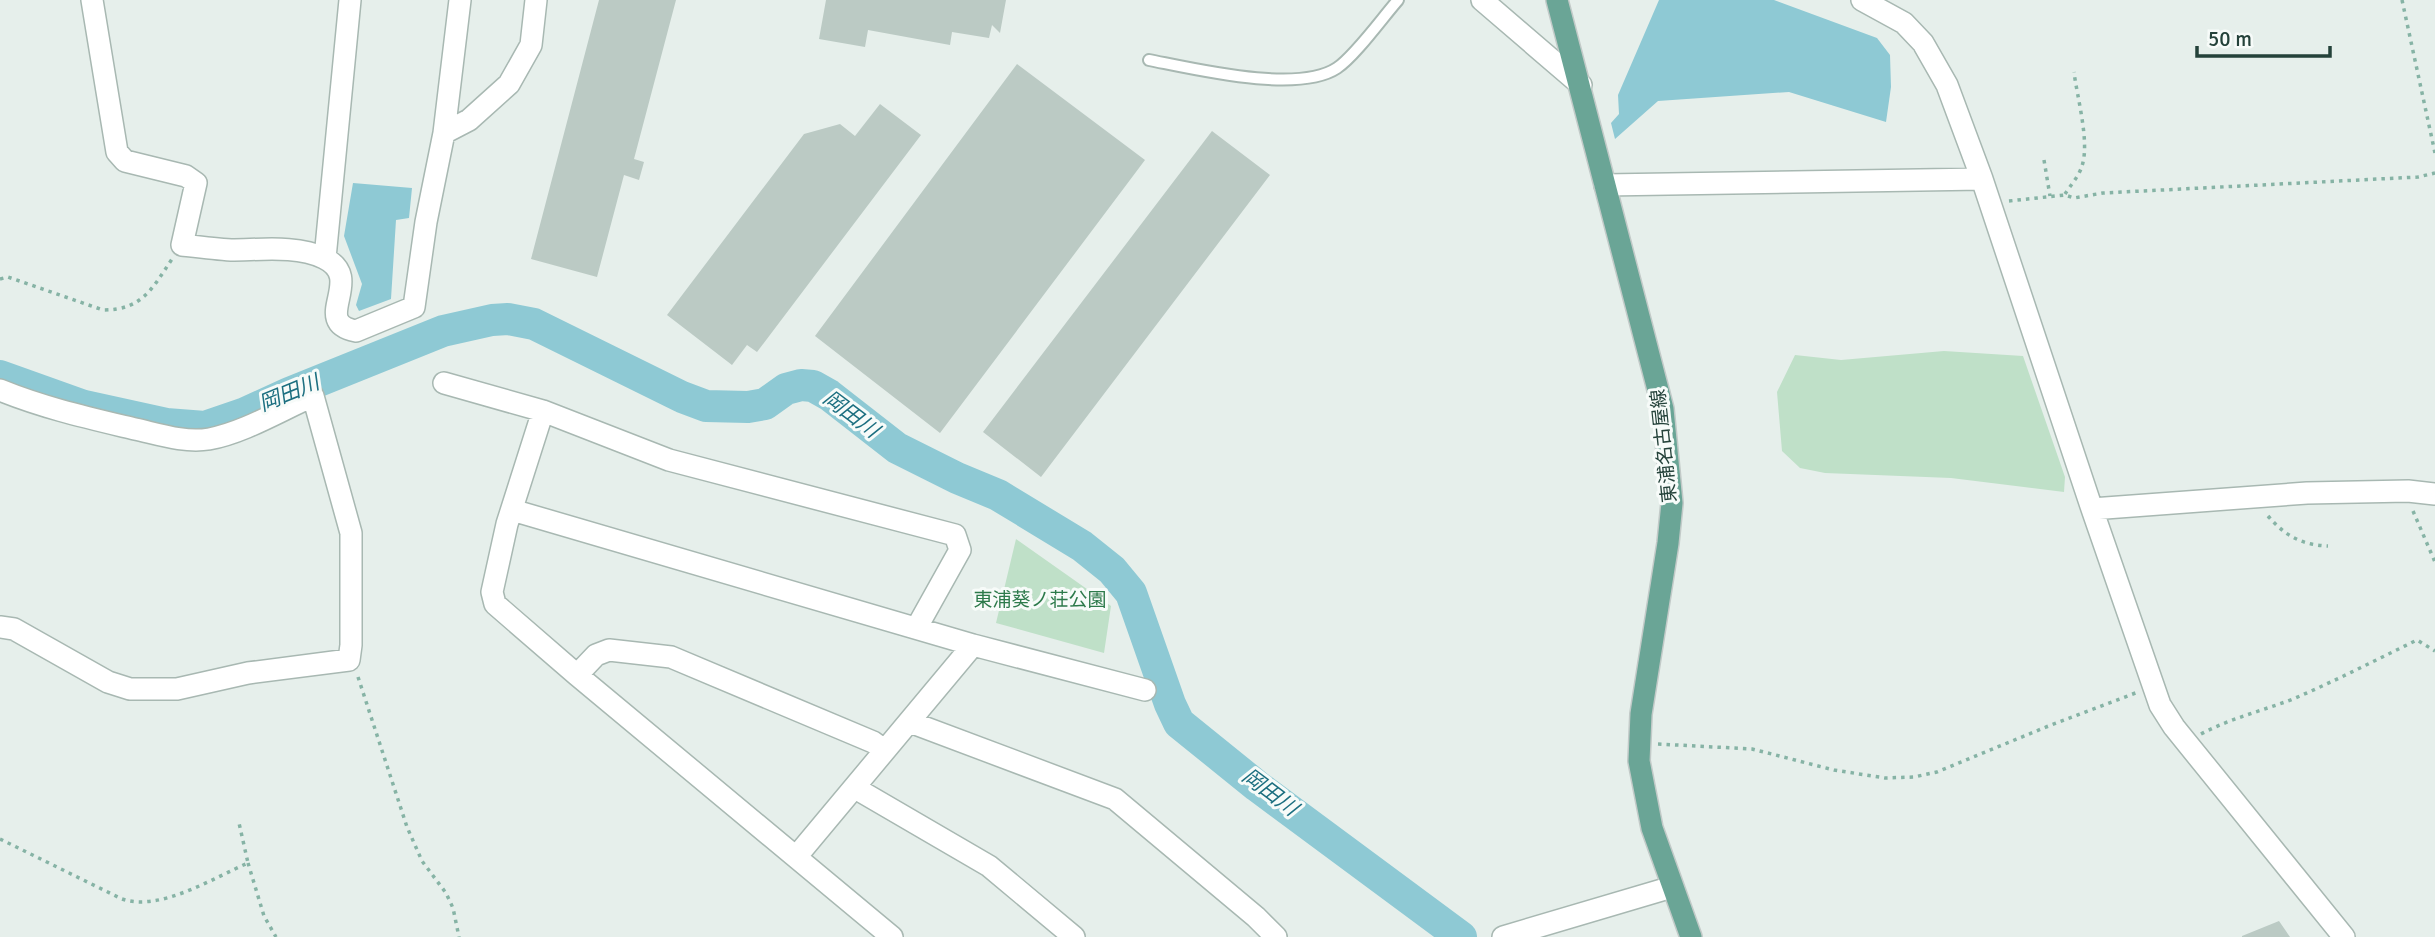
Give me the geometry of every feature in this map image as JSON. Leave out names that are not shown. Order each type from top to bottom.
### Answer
[{"type":"main road","name":"東浦名古屋線","points":[[1557,0],[1581,85],[1662,409],[1672,503],[1668,544],[1648,659],[1639,761],[1652,828],[1691,937]]},
{"type":"street","points":[[92,0],[117,152],[125,161],[186,176],[196,183],[182,245],[228,250],[303,252],[325,258],[341,276],[342,286],[336,306],[336,318],[340,325],[356,331],[414,307],[426,222],[444,133],[460,0]]},
{"type":"street","points":[[325,258],[350,0]]},
{"type":"street","points":[[444,133],[469,120],[509,84],[531,45],[536,0]]},
{"type":"street","points":[[1482,0],[1581,85]]},
{"type":"street","points":[[1863,0],[1904,23],[1923,43],[1947,85],[1982,178],[2153,687],[2167,716],[2344,937]]},
{"type":"street","points":[[1605,185],[1982,178]]},
{"type":"street","points":[[443,383],[543,411],[669,460],[956,535],[960,550],[917,627]]},
{"type":"street","points":[[0,390],[27,401],[85,417],[186,440],[206,440],[223,436],[313,396],[351,533],[349,660],[248,673],[177,689],[130,689],[108,682],[14,629],[0,627]]},
{"type":"street","points":[[543,411],[512,510],[492,593],[498,608],[892,937]]},
{"type":"street","points":[[2092,509],[2256,496],[2408,491],[2435,494]]},
{"type":"street","points":[[512,510],[973,645],[1145,690]]},
{"type":"street","points":[[796,857],[973,645]]},
{"type":"street","points":[[577,675],[596,655],[609,650],[671,657],[873,742],[884,750]]},
{"type":"street","points":[[911,722],[1115,799],[1256,917],[1276,937]]},
{"type":"street","points":[[855,788],[989,866],[1074,937]]},
{"type":"street","points":[[1503,937],[1567,928],[1672,887]]},
{"type":"lane","points":[[1149,60],[1206,71],[1282,80],[1323,76],[1340,66],[1398,0]]},
{"type":"path","points":[[2402,0],[2435,153]]},
{"type":"path","points":[[2064,195],[2082,166],[2074,72]]},
{"type":"path","points":[[2044,160],[2050,197]]},
{"type":"path","points":[[1990,203],[2064,195],[2074,198],[2103,193],[2418,177],[2435,173]]},
{"type":"path","points":[[0,279],[8,276],[103,310],[116,310],[131,307],[144,297],[182,245]]},
{"type":"path","points":[[2408,491],[2410,504],[2435,562]]},
{"type":"path","points":[[2256,496],[2271,519],[2294,538],[2304,543],[2328,545]]},
{"type":"path","points":[[2187,743],[2203,732],[2253,711],[2290,700],[2417,640],[2435,651]]},
{"type":"path","points":[[349,660],[355,669],[407,827],[422,861],[449,901],[459,937]]},
{"type":"path","points":[[1640,744],[1752,749],[1834,770],[1885,778],[1914,777],[1937,772],[2153,687]]},
{"type":"path","points":[[239,823],[264,916],[276,937]]},
{"type":"path","points":[[0,839],[132,903],[160,900],[248,863]]},
{"type":"green space","points":[[1944,351],[2023,356],[2065,477],[2064,492],[1951,478],[1825,473],[1800,468],[1782,451],[1777,392],[1795,355],[1841,360]]},
{"type":"green space","name":"東浦葵ノ荘公園","points":[[1016,539],[1111,606],[1104,653],[996,623]]},
{"type":"water","points":[[1659,0],[1774,0],[1877,38],[1890,55],[1891,87],[1886,122],[1789,92],[1658,101],[1615,139],[1611,123],[1619,114],[1618,95]]},
{"type":"water","points":[[353,183],[412,188],[409,218],[396,220],[391,299],[359,311],[356,305],[362,284],[344,236]]},
{"type":"building","points":[[599,0],[676,0],[634,159],[644,162],[639,180],[624,175],[597,277],[531,259]]},
{"type":"building","points":[[826,0],[1006,0],[1000,33],[992,25],[989,38],[952,32],[950,45],[868,30],[865,47],[819,39]]},
{"type":"building","points":[[1017,64],[1145,160],[940,433],[815,336]]},
{"type":"building","points":[[880,104],[921,135],[757,352],[747,345],[732,365],[667,315],[804,134],[840,124],[855,136]]},
{"type":"building","points":[[1212,131],[1270,175],[1041,477],[983,432]]},
{"type":"building","points":[[2279,921],[2290,937],[2242,937],[2242,936]]},
{"type":"waterway","name":"岡田川","points":[[0,376],[84,406],[166,424],[205,427],[243,414],[443,331],[508,319],[534,324],[682,397],[706,406],[748,407],[765,404],[786,389],[801,385],[813,386],[829,395],[897,448],[998,495],[1082,546],[1112,570],[1131,593],[1179,723],[1257,786],[1461,937]]}]
